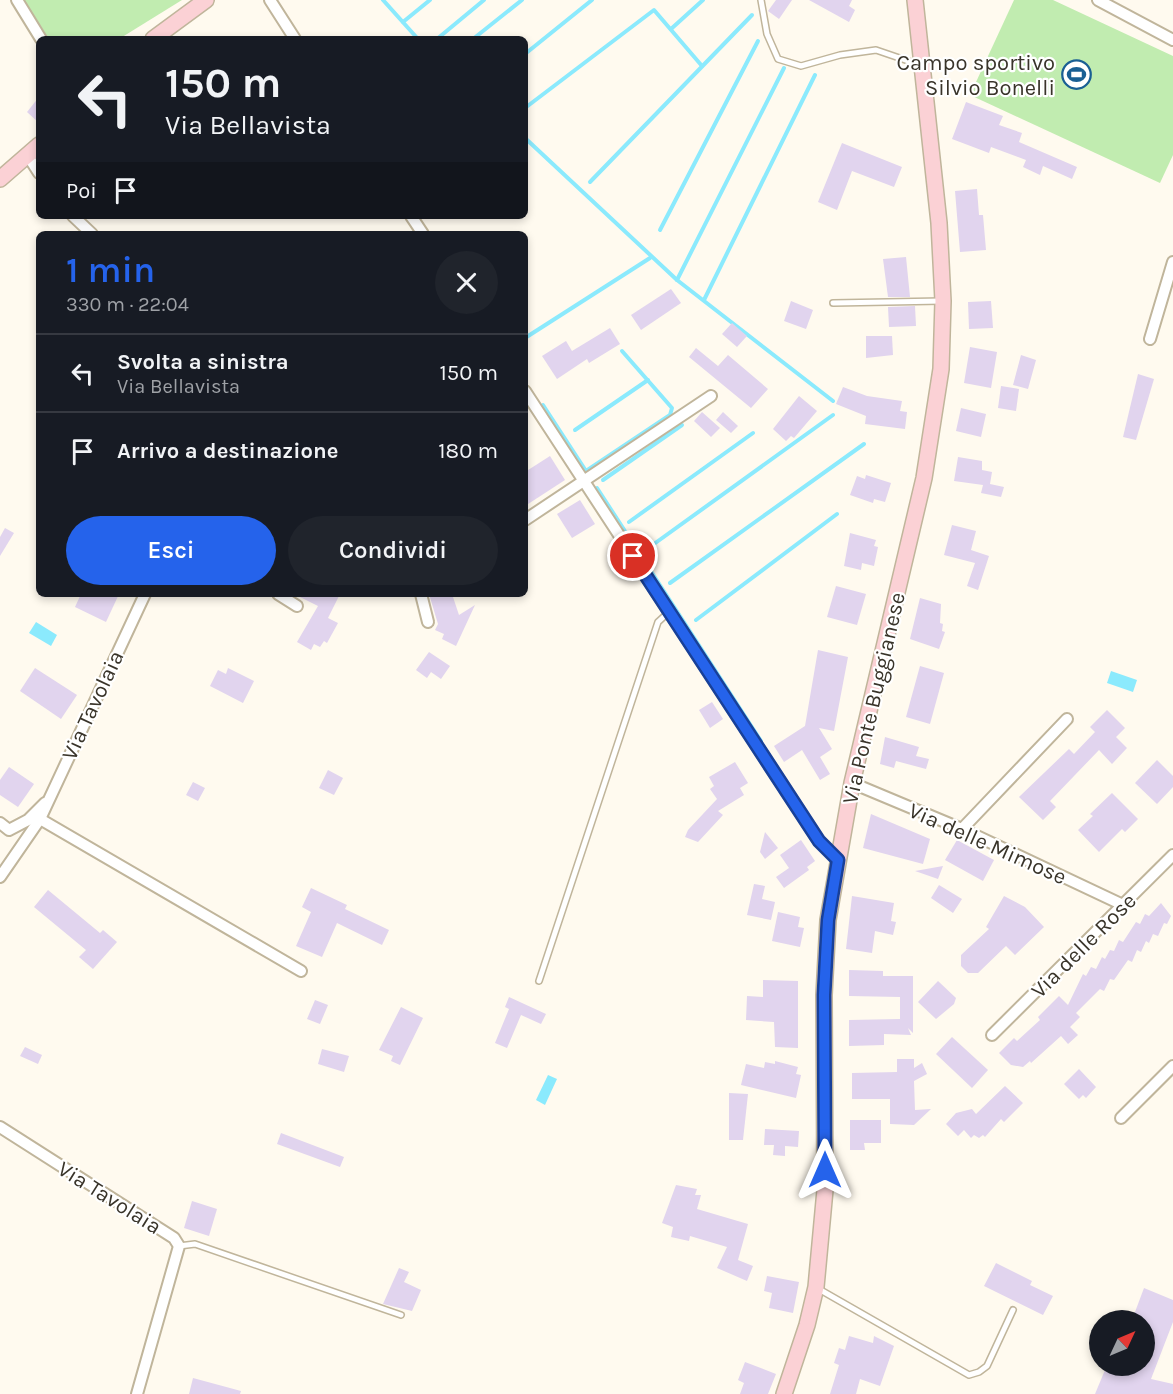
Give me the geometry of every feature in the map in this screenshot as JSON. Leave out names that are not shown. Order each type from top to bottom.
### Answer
[{"type":"main road","points":[[157,36],[206,0]]},
{"type":"main road","name":"Via Ponte Buggianese","points":[[784,1394],[807,1325],[816,1287],[825,1190],[824,995],[828,920],[852,783],[924,478],[941,369],[943,301],[939,223],[915,0]]},
{"type":"main road","points":[[0,179],[34,150]]},
{"type":"street","points":[[270,0],[294,36]]},
{"type":"street","points":[[1098,0],[1173,40]]},
{"type":"street","points":[[18,2],[39,36]]},
{"type":"street","points":[[76,219],[89,231]]},
{"type":"street","points":[[1150,339],[1173,262]]},
{"type":"street","points":[[528,396],[819,841],[838,860]]},
{"type":"street","points":[[528,518],[711,396]]},
{"type":"street","name":"Via Tavolaia","points":[[0,877],[40,819],[144,597]]},
{"type":"street","points":[[283,597],[297,606]]},
{"type":"street","points":[[421,597],[428,622]]},
{"type":"street","points":[[962,829],[1067,719]]},
{"type":"street","name":"Via delle Mimose","points":[[852,783],[962,829],[1123,905]]},
{"type":"street","points":[[0,824],[9,830],[28,820],[50,797]]},
{"type":"street","points":[[40,819],[301,971]]},
{"type":"street","name":"Via delle Rose","points":[[992,1035],[1173,855]]},
{"type":"street","points":[[1121,1118],[1173,1066]]},
{"type":"street","name":"Via Tavolaia","points":[[0,1127],[174,1238],[179,1246],[137,1394]]},
{"type":"lane","points":[[761,0],[767,34],[778,59],[801,66],[840,55],[876,50],[921,65]]},
{"type":"lane","points":[[833,303],[943,301]]},
{"type":"lane","points":[[539,981],[658,622],[669,612]]},
{"type":"lane","points":[[179,1246],[195,1244],[401,1316]]},
{"type":"lane","points":[[816,1287],[969,1374],[979,1372],[987,1366],[1013,1310]]},
{"type":"green space","points":[[24,0],[182,0],[124,36],[47,36]]},
{"type":"green space","name":"Campo sportivo Silvio Bonelli","points":[[1014,0],[1053,0],[1173,56],[1173,155],[1160,183],[970,95]]},
{"type":"water","points":[[36,622],[57,635],[51,646],[29,633]]},
{"type":"water","points":[[1111,671],[1137,680],[1133,692],[1107,683]]},
{"type":"water","points":[[548,1075],[557,1079],[545,1105],[536,1100]]},
{"type":"building","points":[[776,0],[792,0],[779,19],[768,11]]},
{"type":"building","points":[[809,0],[852,0],[849,6],[855,10],[849,22]]},
{"type":"building","points":[[36,101],[36,120],[27,112]]},
{"type":"building","points":[[966,102],[1003,116],[999,125],[1022,133],[1019,142],[1077,167],[1072,179],[1043,166],[1040,175],[1023,167],[1026,160],[991,147],[989,153],[952,139]]},
{"type":"building","points":[[842,143],[902,167],[894,187],[852,171],[837,210],[818,202]]},
{"type":"building","points":[[977,189],[979,215],[983,215],[986,250],[960,252],[955,191]]},
{"type":"building","points":[[906,257],[910,297],[888,297],[883,259]]},
{"type":"building","points":[[671,289],[681,303],[641,330],[631,315]]},
{"type":"building","points":[[791,301],[813,310],[806,329],[784,321]]},
{"type":"building","points":[[991,301],[993,328],[969,329],[968,302]]},
{"type":"building","points":[[915,306],[916,326],[889,327],[888,307]]},
{"type":"building","points":[[732,323],[747,336],[737,347],[722,334]]},
{"type":"building","points":[[610,328],[620,344],[589,363],[587,359],[557,379],[542,356],[566,341],[572,351]]},
{"type":"building","points":[[866,336],[892,336],[893,355],[866,358]]},
{"type":"building","points":[[970,347],[997,352],[991,388],[964,383]]},
{"type":"building","points":[[696,348],[718,366],[728,355],[768,389],[751,408],[689,357]]},
{"type":"building","points":[[1021,355],[1036,360],[1028,389],[1013,385]]},
{"type":"building","points":[[1138,374],[1154,379],[1136,440],[1123,437]]},
{"type":"building","points":[[1001,386],[1019,389],[1016,411],[998,408]]},
{"type":"building","points":[[843,387],[867,396],[902,401],[900,411],[907,412],[905,429],[865,424],[866,416],[836,404]]},
{"type":"building","points":[[799,396],[817,411],[794,438],[791,436],[786,441],[773,429]]},
{"type":"building","points":[[961,408],[986,414],[981,437],[956,431]]},
{"type":"building","points":[[702,412],[720,428],[711,437],[694,421]]},
{"type":"building","points":[[723,412],[738,426],[731,433],[716,420]]},
{"type":"building","points":[[550,456],[565,480],[528,504],[528,470]]},
{"type":"building","points":[[958,457],[982,461],[982,470],[992,472],[990,484],[1004,487],[1001,497],[981,493],[983,485],[954,481]]},
{"type":"building","points":[[866,475],[891,483],[885,502],[874,499],[873,503],[850,495],[857,476],[865,479]]},
{"type":"building","points":[[580,500],[595,524],[572,538],[557,514]]},
{"type":"building","points":[[952,525],[976,531],[971,550],[989,556],[978,590],[967,586],[975,563],[944,555]]},
{"type":"building","points":[[5,528],[14,533],[0,556],[0,537]]},
{"type":"building","points":[[850,533],[876,540],[874,546],[878,547],[874,566],[862,563],[861,570],[844,566]]},
{"type":"building","points":[[836,586],[866,594],[857,625],[827,617]]},
{"type":"building","points":[[80,597],[118,597],[106,622],[75,607]]},
{"type":"building","points":[[300,597],[338,597],[328,618],[338,623],[327,643],[324,641],[320,647],[314,644],[311,650],[297,642],[318,606]]},
{"type":"building","points":[[430,597],[453,597],[459,615],[475,605],[456,646],[442,639],[444,634],[435,630],[438,624]]},
{"type":"building","points":[[920,598],[941,604],[940,623],[943,624],[942,631],[945,632],[939,649],[910,639]]},
{"type":"building","points":[[818,650],[848,657],[834,731],[819,728],[832,749],[820,757],[830,774],[820,780],[802,750],[784,762],[774,746],[805,726]]},
{"type":"building","points":[[429,652],[450,666],[441,679],[431,672],[427,678],[416,670]]},
{"type":"building","points":[[920,666],[944,673],[930,724],[906,717]]},
{"type":"building","points":[[35,668],[77,695],[61,719],[20,691]]},
{"type":"building","points":[[228,668],[254,681],[243,703],[210,686],[218,670],[226,674]]},
{"type":"building","points":[[712,702],[723,719],[710,728],[699,710]]},
{"type":"building","points":[[1107,710],[1125,728],[1116,737],[1127,748],[1112,764],[1099,750],[1050,801],[1056,807],[1043,820],[1019,797],[1069,749],[1074,754],[1095,732],[1090,727]]},
{"type":"building","points":[[885,737],[919,747],[916,756],[929,759],[926,769],[896,761],[894,768],[880,764]]},
{"type":"building","points":[[1157,760],[1173,776],[1173,787],[1157,804],[1135,783]]},
{"type":"building","points":[[735,762],[748,783],[740,788],[744,795],[718,811],[723,815],[698,842],[685,837],[688,830],[717,799],[710,789],[714,786],[709,777]]},
{"type":"building","points":[[9,767],[34,784],[18,807],[0,795],[0,780]]},
{"type":"building","points":[[328,770],[343,778],[334,795],[319,788]]},
{"type":"building","points":[[193,782],[205,788],[198,801],[186,795]]},
{"type":"building","points":[[1112,793],[1138,819],[1125,832],[1122,829],[1099,852],[1078,830],[1093,816],[1090,814]]},
{"type":"building","points":[[871,814],[930,839],[923,864],[863,848]]},
{"type":"building","points":[[765,832],[778,848],[765,859],[760,852]]},
{"type":"building","points":[[801,840],[815,861],[807,867],[809,870],[784,888],[776,877],[789,868],[780,855]]},
{"type":"building","points":[[957,840],[994,860],[983,881],[945,860]]},
{"type":"building","points":[[943,866],[938,879],[915,871]]},
{"type":"building","points":[[754,884],[765,886],[762,899],[775,902],[771,920],[747,915]]},
{"type":"building","points":[[939,885],[962,899],[953,913],[931,898]]},
{"type":"building","points":[[311,888],[347,905],[345,909],[389,930],[382,945],[337,923],[322,957],[296,946],[311,912],[302,907]]},
{"type":"building","points":[[48,890],[100,933],[103,930],[117,942],[93,969],[79,957],[86,950],[34,907]]},
{"type":"building","points":[[852,896],[894,903],[891,921],[896,922],[893,935],[875,931],[872,953],[846,949]]},
{"type":"building","points":[[1004,896],[1025,907],[1044,927],[1015,955],[1006,946],[978,973],[968,973],[961,966],[961,955],[989,929],[986,927]]},
{"type":"building","points":[[1161,903],[1171,916],[1167,924],[1164,923],[1158,936],[1153,934],[1149,943],[1146,941],[1141,952],[1137,950],[1132,962],[1128,960],[1114,980],[1110,979],[1104,991],[1100,989],[1076,1013],[1080,1017],[1070,1027],[1078,1035],[1068,1044],[1061,1036],[1031,1063],[1030,1061],[1023,1067],[1011,1065],[999,1053],[1014,1038],[1017,1041],[1040,1020],[1038,1017],[1059,996],[1068,1005],[1083,974],[1086,976],[1091,967],[1096,969],[1102,957],[1105,959],[1110,950],[1114,951],[1119,940],[1123,942],[1136,922],[1140,924],[1145,914],[1149,916]]},
{"type":"building","points":[[778,912],[800,917],[798,927],[804,928],[800,947],[772,941]]},
{"type":"building","points":[[849,970],[883,971],[883,976],[913,976],[913,1033],[908,1028],[911,1035],[884,1034],[884,1045],[849,1046],[849,1020],[900,1019],[900,997],[849,996]]},
{"type":"building","points":[[763,980],[798,981],[798,1048],[775,1047],[774,1022],[746,1020],[747,996],[763,997]]},
{"type":"building","points":[[938,981],[956,998],[954,1004],[936,1019],[918,1002]]},
{"type":"building","points":[[509,997],[546,1014],[541,1024],[521,1015],[507,1048],[495,1043],[509,1009],[505,1007]]},
{"type":"building","points":[[315,1000],[328,1005],[320,1024],[307,1019]]},
{"type":"building","points":[[401,1007],[423,1018],[400,1065],[391,1061],[393,1056],[379,1050]]},
{"type":"building","points":[[952,1037],[988,1070],[972,1088],[936,1054]]},
{"type":"building","points":[[25,1047],[42,1055],[38,1064],[20,1056]]},
{"type":"building","points":[[322,1049],[349,1056],[344,1072],[318,1064]]},
{"type":"building","points":[[897,1059],[914,1059],[914,1068],[922,1063],[927,1074],[914,1081],[915,1110],[931,1109],[914,1125],[890,1124],[890,1099],[852,1099],[852,1073],[897,1072]]},
{"type":"building","points":[[775,1061],[798,1067],[796,1074],[801,1075],[796,1098],[741,1085],[746,1064],[764,1068],[765,1062],[775,1064]]},
{"type":"building","points":[[1079,1069],[1096,1087],[1086,1098],[1083,1095],[1079,1099],[1064,1084]]},
{"type":"building","points":[[1005,1086],[1023,1103],[1004,1122],[1001,1119],[985,1137],[983,1135],[979,1138],[974,1135],[971,1138],[964,1130],[958,1136],[946,1124],[956,1113],[972,1109],[976,1114]]},
{"type":"building","points":[[729,1093],[748,1094],[743,1140],[729,1140]]},
{"type":"building","points":[[850,1120],[881,1120],[881,1143],[864,1143],[865,1150],[850,1150]]},
{"type":"building","points":[[765,1129],[799,1131],[798,1147],[785,1146],[785,1156],[773,1155],[774,1145],[764,1145]]},
{"type":"building","points":[[281,1133],[344,1157],[340,1167],[277,1144]]},
{"type":"building","points":[[676,1185],[697,1189],[695,1195],[701,1195],[697,1209],[748,1224],[738,1260],[753,1266],[747,1281],[717,1268],[727,1247],[690,1236],[689,1241],[671,1237],[673,1227],[662,1223]]},
{"type":"building","points":[[192,1201],[217,1209],[209,1236],[184,1228]]},
{"type":"building","points":[[996,1263],[1032,1281],[1030,1285],[1053,1296],[1043,1315],[984,1286]]},
{"type":"building","points":[[399,1268],[409,1272],[404,1282],[421,1290],[412,1311],[383,1304]]},
{"type":"building","points":[[767,1276],[799,1282],[793,1313],[769,1308],[772,1293],[764,1291]]},
{"type":"building","points":[[1144,1288],[1173,1300],[1173,1322],[1155,1369],[1155,1310],[1136,1310]]},
{"type":"building","points":[[849,1336],[873,1343],[874,1336],[894,1346],[880,1386],[860,1379],[856,1394],[830,1394],[839,1365],[834,1363],[839,1348],[845,1350]]},
{"type":"building","points":[[745,1362],[776,1374],[768,1394],[740,1394],[744,1383],[738,1380]]},
{"type":"building","points":[[1102,1376],[1152,1376],[1151,1379],[1173,1384],[1173,1394],[1095,1394]]},
{"type":"building","points":[[193,1378],[241,1391],[240,1394],[189,1394]]},
{"type":"waterway","points":[[383,0],[415,36]]},
{"type":"waterway","points":[[403,22],[430,0]]},
{"type":"waterway","points":[[441,36],[484,0]]},
{"type":"waterway","points":[[477,36],[522,0]]},
{"type":"waterway","points":[[528,52],[592,0]]},
{"type":"waterway","points":[[671,29],[703,0]]},
{"type":"waterway","points":[[528,106],[654,10],[702,66]]},
{"type":"waterway","points":[[590,182],[752,15]]},
{"type":"waterway","points":[[660,230],[758,41]]},
{"type":"waterway","points":[[677,280],[784,68]]},
{"type":"waterway","points":[[704,300],[815,75]]},
{"type":"waterway","points":[[528,141],[677,280],[833,401]]},
{"type":"waterway","points":[[528,336],[650,258]]},
{"type":"waterway","points":[[543,405],[586,471],[670,415],[672,408],[622,351]]},
{"type":"waterway","points":[[575,430],[648,380]]},
{"type":"waterway","points":[[647,549],[833,415]]},
{"type":"waterway","points":[[603,480],[682,425]]},
{"type":"waterway","points":[[629,522],[753,433]]},
{"type":"waterway","points":[[670,583],[864,444]]},
{"type":"waterway","points":[[597,488],[761,741]]},
{"type":"waterway","points":[[696,620],[837,514]]},
{"type":"place","name":"Campo sportivo Silvio Bonelli","points":[[1076,75]]},
{"type":"route","points":[[633,556],[819,841],[838,860],[828,920],[824,995],[825,1170]]}]
